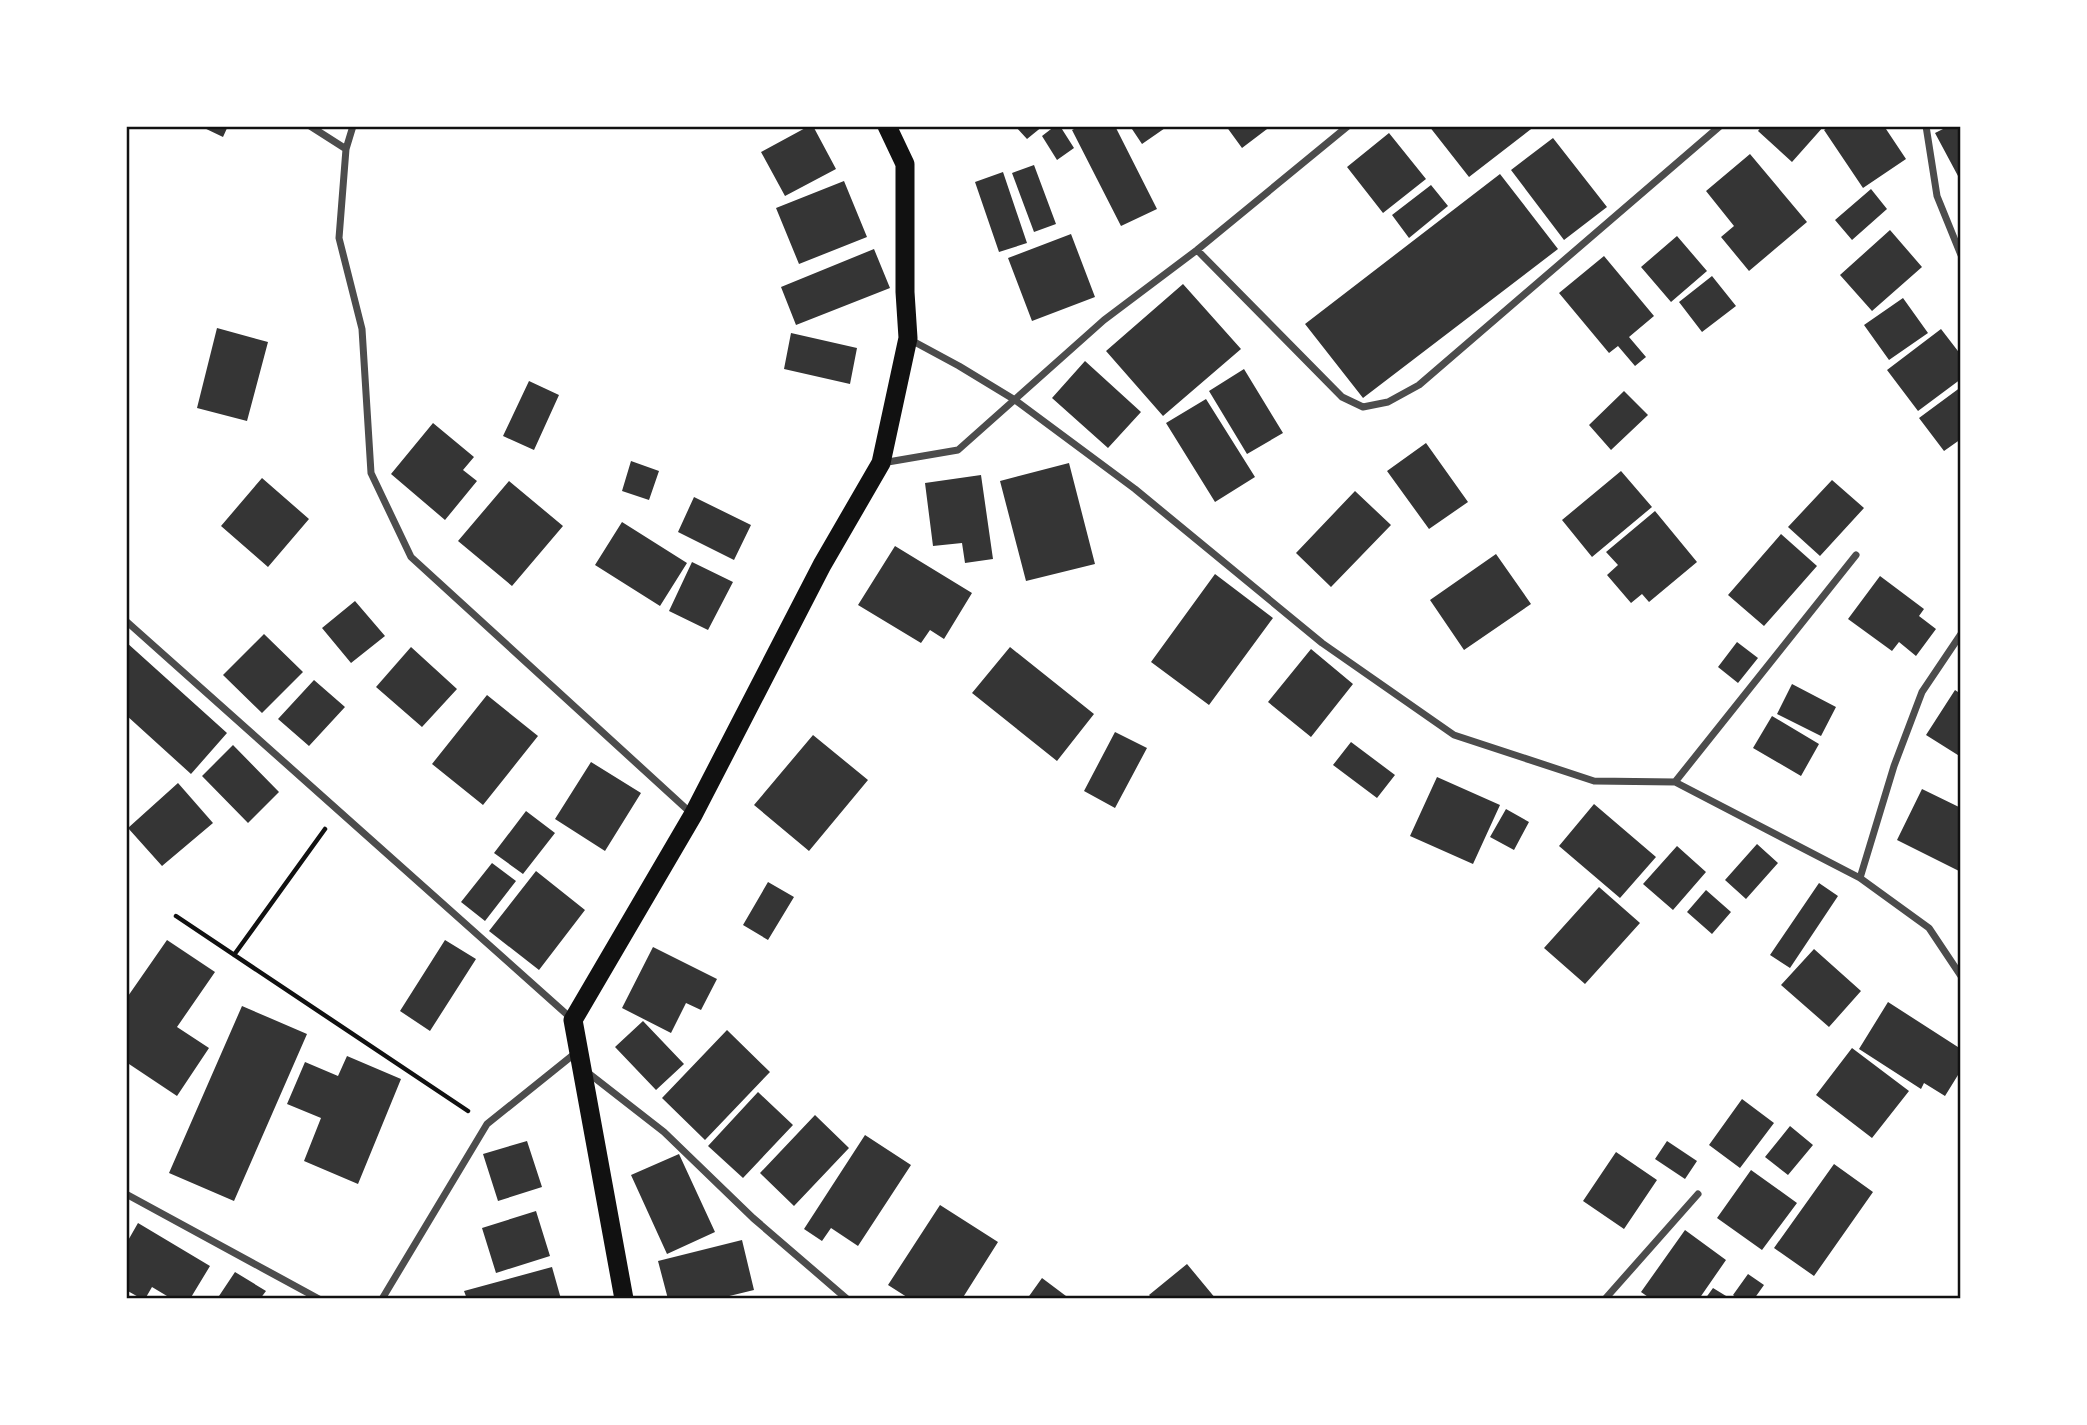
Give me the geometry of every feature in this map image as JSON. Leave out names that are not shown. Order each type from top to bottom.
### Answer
[{"type":"highway","points":[[624,1299],[573,1020],[692,815],[822,565],[881,463],[908,338],[905,292],[905,164],[887,126]]},
{"type":"street","points":[[310,126],[346,149]]},
{"type":"street","points":[[353,126],[346,149],[339,238],[362,329],[371,473],[411,557],[692,815]]},
{"type":"street","points":[[881,463],[958,450],[1104,320],[1197,250],[1348,126]]},
{"type":"street","points":[[1197,250],[1342,397],[1363,407],[1388,402],[1419,385],[1720,126]]},
{"type":"street","points":[[1926,126],[1937,196],[1961,256]]},
{"type":"street","points":[[908,338],[1015,400],[1135,489],[1322,643],[1454,735],[1594,781],[1675,782],[1860,878],[1929,928],[1961,975]]},
{"type":"street","points":[[1675,782],[1856,555]]},
{"type":"street","points":[[126,621],[573,1020]]},
{"type":"street","points":[[1860,878],[1894,766],[1922,692],[1961,634]]},
{"type":"street","points":[[382,1299],[487,1124],[579,1059],[664,1132],[753,1218],[848,1299]]},
{"type":"street","points":[[126,1194],[319,1299]]},
{"type":"street","points":[[1605,1299],[1698,1194]]},
{"type":"path","points":[[234,955],[337,811]]},
{"type":"path","points":[[176,916],[487,1124]]},
{"type":"building","points":[[200,126],[228,126],[223,137]]},
{"type":"building","points":[[813,126],[836,169],[785,196],[761,152]]},
{"type":"building","points":[[1015,126],[1043,126],[1027,139]]},
{"type":"building","points":[[1055,126],[1060,126],[1074,148],[1057,160],[1042,136]]},
{"type":"building","points":[[1080,126],[1115,126],[1157,209],[1121,226],[1072,130]]},
{"type":"building","points":[[1130,126],[1168,126],[1142,144]]},
{"type":"building","points":[[1226,126],[1271,126],[1242,148]]},
{"type":"building","points":[[1429,126],[1535,126],[1469,177]]},
{"type":"building","points":[[1762,126],[1824,126],[1792,162],[1758,131]]},
{"type":"building","points":[[1830,126],[1884,126],[1906,159],[1863,188],[1824,130]]},
{"type":"building","points":[[1949,126],[1961,126],[1961,174],[1958,176],[1935,133]]},
{"type":"building","points":[[1389,133],[1426,179],[1383,213],[1347,167]]},
{"type":"building","points":[[1553,138],[1607,207],[1564,240],[1511,170]]},
{"type":"building","points":[[1750,154],[1807,222],[1749,271],[1721,237],[1734,226],[1706,191]]},
{"type":"building","points":[[1034,165],[1056,224],[1034,232],[1012,173]]},
{"type":"building","points":[[1003,172],[1027,243],[999,252],[975,182]]},
{"type":"building","points":[[1500,174],[1558,249],[1363,398],[1305,324]]},
{"type":"building","points":[[844,181],[867,237],[799,264],[776,208]]},
{"type":"building","points":[[1431,185],[1448,206],[1409,238],[1392,215]]},
{"type":"building","points":[[1871,189],[1887,209],[1852,240],[1835,220]]},
{"type":"building","points":[[1890,230],[1922,267],[1872,311],[1840,275]]},
{"type":"building","points":[[1071,234],[1095,297],[1032,321],[1008,258]]},
{"type":"building","points":[[1677,236],[1707,271],[1671,302],[1641,267]]},
{"type":"building","points":[[874,249],[890,288],[796,325],[781,287]]},
{"type":"building","points":[[1604,256],[1654,316],[1629,337],[1646,357],[1635,366],[1618,346],[1609,353],[1559,293]]},
{"type":"building","points":[[1712,276],[1736,306],[1702,332],[1679,302]]},
{"type":"building","points":[[1183,284],[1241,349],[1163,416],[1106,351]]},
{"type":"building","points":[[1903,298],[1928,333],[1889,360],[1864,325]]},
{"type":"building","points":[[217,328],[268,342],[247,421],[197,408]]},
{"type":"building","points":[[1941,329],[1961,355],[1961,379],[1918,411],[1887,370]]},
{"type":"building","points":[[791,333],[857,348],[850,384],[784,369]]},
{"type":"building","points":[[1085,361],[1141,412],[1108,448],[1052,398]]},
{"type":"building","points":[[1244,369],[1283,433],[1247,454],[1209,391]]},
{"type":"building","points":[[529,381],[559,395],[534,450],[503,436]]},
{"type":"building","points":[[1961,387],[1961,439],[1944,451],[1919,418]]},
{"type":"building","points":[[1624,391],[1648,415],[1611,450],[1589,425]]},
{"type":"building","points":[[1206,399],[1255,477],[1215,502],[1166,423]]},
{"type":"building","points":[[433,423],[474,457],[463,470],[477,481],[445,520],[391,474]]},
{"type":"building","points":[[1426,443],[1468,502],[1429,529],[1387,471]]},
{"type":"building","points":[[631,461],[659,471],[649,500],[622,491]]},
{"type":"building","points":[[1069,463],[1095,564],[1026,581],[1000,481]]},
{"type":"building","points":[[1621,471],[1652,507],[1592,557],[1562,520]]},
{"type":"building","points":[[981,475],[993,559],[965,563],[962,543],[933,546],[925,483]]},
{"type":"building","points":[[262,478],[309,519],[268,567],[221,526]]},
{"type":"building","points":[[1832,480],[1864,508],[1820,556],[1788,527]]},
{"type":"building","points":[[509,481],[563,526],[512,586],[458,541]]},
{"type":"building","points":[[1355,491],[1391,525],[1331,587],[1296,553]]},
{"type":"building","points":[[694,497],[751,525],[734,560],[678,532]]},
{"type":"building","points":[[1655,511],[1697,562],[1649,602],[1642,594],[1631,603],[1607,575],[1618,565],[1606,552]]},
{"type":"building","points":[[622,522],[687,563],[660,606],[595,565]]},
{"type":"building","points":[[1781,534],[1817,566],[1764,626],[1728,595]]},
{"type":"building","points":[[895,546],[972,593],[944,639],[930,630],[921,643],[858,605]]},
{"type":"building","points":[[1496,554],[1531,604],[1464,650],[1430,600]]},
{"type":"building","points":[[692,562],[733,582],[708,630],[669,611]]},
{"type":"building","points":[[1215,574],[1273,618],[1209,705],[1151,662]]},
{"type":"building","points":[[1880,576],[1924,609],[1919,616],[1936,629],[1916,656],[1899,642],[1892,651],[1848,619]]},
{"type":"building","points":[[355,601],[385,636],[351,663],[322,628]]},
{"type":"building","points":[[264,634],[303,672],[262,713],[223,675]]},
{"type":"building","points":[[126,642],[227,733],[191,774],[126,715]]},
{"type":"building","points":[[1737,642],[1758,658],[1738,683],[1718,667]]},
{"type":"building","points":[[411,647],[457,689],[422,727],[376,687]]},
{"type":"building","points":[[1010,647],[1094,714],[1057,761],[972,693]]},
{"type":"building","points":[[1311,649],[1353,684],[1311,737],[1268,702]]},
{"type":"building","points":[[314,680],[345,707],[309,746],[278,719]]},
{"type":"building","points":[[1792,684],[1836,707],[1821,736],[1777,714]]},
{"type":"building","points":[[1955,690],[1961,694],[1961,757],[1926,735]]},
{"type":"building","points":[[487,695],[538,736],[483,805],[432,764]]},
{"type":"building","points":[[1772,716],[1819,744],[1801,776],[1753,748]]},
{"type":"building","points":[[1115,732],[1147,748],[1115,808],[1084,791]]},
{"type":"building","points":[[813,735],[868,780],[809,851],[754,805]]},
{"type":"building","points":[[1351,742],[1395,775],[1377,798],[1333,765]]},
{"type":"building","points":[[233,745],[279,792],[248,823],[202,776]]},
{"type":"building","points":[[591,762],[641,793],[605,851],[555,819]]},
{"type":"building","points":[[1437,777],[1500,805],[1473,864],[1410,836]]},
{"type":"building","points":[[178,783],[213,823],[162,866],[128,828]]},
{"type":"building","points":[[1922,789],[1961,808],[1961,872],[1897,840]]},
{"type":"building","points":[[1594,804],[1656,857],[1620,898],[1559,846]]},
{"type":"building","points":[[1506,809],[1529,822],[1514,850],[1490,837]]},
{"type":"building","points":[[526,811],[555,833],[523,874],[494,853]]},
{"type":"building","points":[[1757,844],[1778,863],[1746,899],[1725,880]]},
{"type":"building","points":[[1677,846],[1706,872],[1673,910],[1643,884]]},
{"type":"building","points":[[492,863],[516,881],[485,921],[461,902]]},
{"type":"building","points":[[536,871],[585,910],[539,970],[489,931]]},
{"type":"building","points":[[768,882],[794,897],[768,940],[743,925]]},
{"type":"building","points":[[1819,883],[1838,896],[1790,968],[1770,955]]},
{"type":"building","points":[[1599,887],[1640,923],[1585,984],[1544,948]]},
{"type":"building","points":[[1706,890],[1731,912],[1712,934],[1687,912]]},
{"type":"building","points":[[167,940],[215,972],[177,1027],[209,1048],[177,1096],[126,1062],[126,999]]},
{"type":"building","points":[[445,940],[476,959],[430,1031],[400,1011]]},
{"type":"building","points":[[653,947],[717,979],[701,1010],[686,1003],[671,1033],[622,1008]]},
{"type":"building","points":[[1814,949],[1861,991],[1829,1027],[1781,985]]},
{"type":"building","points":[[1888,1002],[1961,1049],[1961,1077],[1958,1075],[1945,1096],[1924,1083],[1921,1089],[1859,1049]]},
{"type":"building","points":[[242,1006],[307,1034],[234,1201],[169,1173]]},
{"type":"building","points":[[643,1021],[684,1064],[656,1090],[615,1047]]},
{"type":"building","points":[[727,1030],[770,1072],[705,1140],[662,1098]]},
{"type":"building","points":[[1852,1048],[1909,1091],[1872,1138],[1816,1095]]},
{"type":"building","points":[[347,1056],[401,1079],[358,1184],[304,1161],[321,1118],[287,1104],[305,1062],[338,1076]]},
{"type":"building","points":[[758,1092],[793,1125],[743,1178],[708,1146]]},
{"type":"building","points":[[1742,1099],[1774,1123],[1740,1168],[1709,1145]]},
{"type":"building","points":[[815,1115],[849,1148],[794,1206],[760,1173]]},
{"type":"building","points":[[1790,1126],[1813,1145],[1788,1175],[1765,1157]]},
{"type":"building","points":[[865,1135],[911,1165],[858,1246],[831,1228],[822,1241],[804,1229]]},
{"type":"building","points":[[527,1141],[542,1187],[498,1201],[483,1154]]},
{"type":"building","points":[[1667,1141],[1697,1161],[1685,1179],[1655,1159]]},
{"type":"building","points":[[1616,1152],[1657,1180],[1624,1229],[1583,1201]]},
{"type":"building","points":[[679,1154],[715,1232],[667,1254],[631,1175]]},
{"type":"building","points":[[1834,1164],[1873,1192],[1814,1276],[1774,1248]]},
{"type":"building","points":[[1751,1170],[1797,1203],[1762,1250],[1717,1218]]},
{"type":"building","points":[[940,1205],[998,1242],[962,1299],[910,1299],[888,1285]]},
{"type":"building","points":[[536,1211],[550,1256],[496,1273],[482,1228]]},
{"type":"building","points":[[138,1223],[210,1266],[190,1299],[172,1299],[152,1287],[145,1299],[142,1299],[126,1290],[126,1244]]},
{"type":"building","points":[[1685,1230],[1726,1260],[1699,1299],[1651,1299],[1641,1292]]},
{"type":"building","points":[[742,1240],[754,1290],[717,1299],[668,1299],[658,1261]]},
{"type":"building","points":[[1187,1264],[1216,1299],[1153,1299],[1149,1295]]},
{"type":"building","points":[[552,1267],[561,1299],[467,1299],[464,1291]]},
{"type":"building","points":[[235,1272],[266,1291],[260,1299],[217,1299]]},
{"type":"building","points":[[1748,1274],[1764,1285],[1754,1299],[1738,1299],[1733,1295]]},
{"type":"building","points":[[1042,1278],[1070,1299],[1027,1299]]},
{"type":"building","points":[[1713,1288],[1731,1299],[1705,1299]]}]
